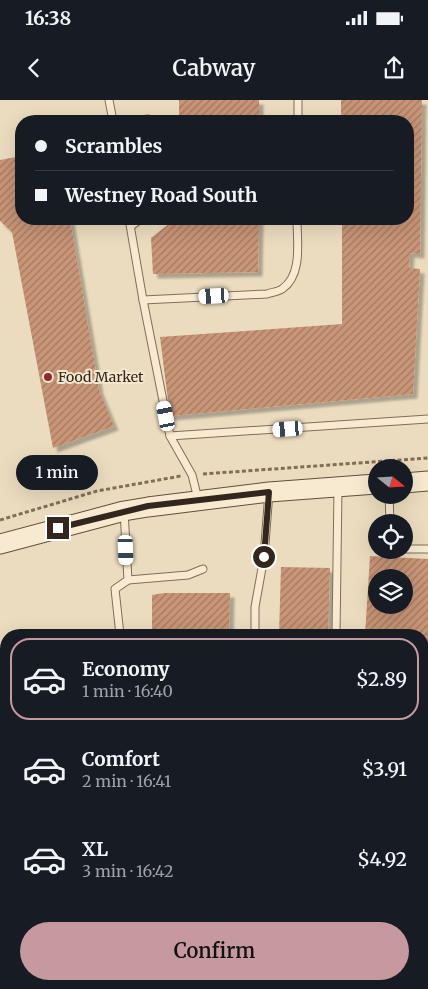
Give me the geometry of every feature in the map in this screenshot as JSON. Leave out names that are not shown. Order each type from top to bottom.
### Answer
[{"type":"main road","points":[[413,482],[428,481]]},
{"type":"main road","points":[[0,544],[124,511],[198,499],[368,485]]},
{"type":"lane","points":[[109,100],[112,115]]},
{"type":"lane","points":[[298,100],[298,115]]},
{"type":"lane","points":[[130,225],[143,300],[170,436],[192,475],[198,499]]},
{"type":"lane","points":[[143,300],[267,294],[281,290],[290,282],[295,272],[297,225]]},
{"type":"lane","points":[[170,436],[428,419]]},
{"type":"lane","points":[[336,629],[338,487]]},
{"type":"lane","points":[[255,629],[256,607],[264,557],[269,492]]},
{"type":"lane","points":[[124,511],[128,580]]},
{"type":"lane","points":[[413,549],[428,549]]},
{"type":"lane","points":[[119,629],[115,589],[128,580],[188,575],[203,569]]},
{"type":"path","points":[[0,520],[97,491],[169,477],[428,458]]},
{"type":"building","points":[[179,100],[259,100],[259,115],[179,115]]},
{"type":"building","points":[[341,100],[422,100],[420,254],[410,253],[409,268],[420,269],[413,394],[170,416],[160,337],[342,324],[342,225],[414,225],[414,115],[341,115]]},
{"type":"building","points":[[15,157],[15,225],[71,225],[99,390],[114,426],[53,448],[12,232],[0,221],[0,160]]},
{"type":"building","points":[[167,225],[259,225],[258,272],[153,274],[151,238]]},
{"type":"building","points":[[370,559],[428,559],[428,629],[365,629],[368,588],[368,614],[413,614],[413,569],[369,569]]},
{"type":"building","points":[[281,567],[330,568],[328,629],[279,629]]},
{"type":"building","points":[[164,593],[230,593],[229,629],[152,629],[152,595]]},
{"type":"place","name":"Food Market","points":[[48,377]]},
{"type":"route","points":[[58,528],[148,506],[269,492],[264,557]]}]
